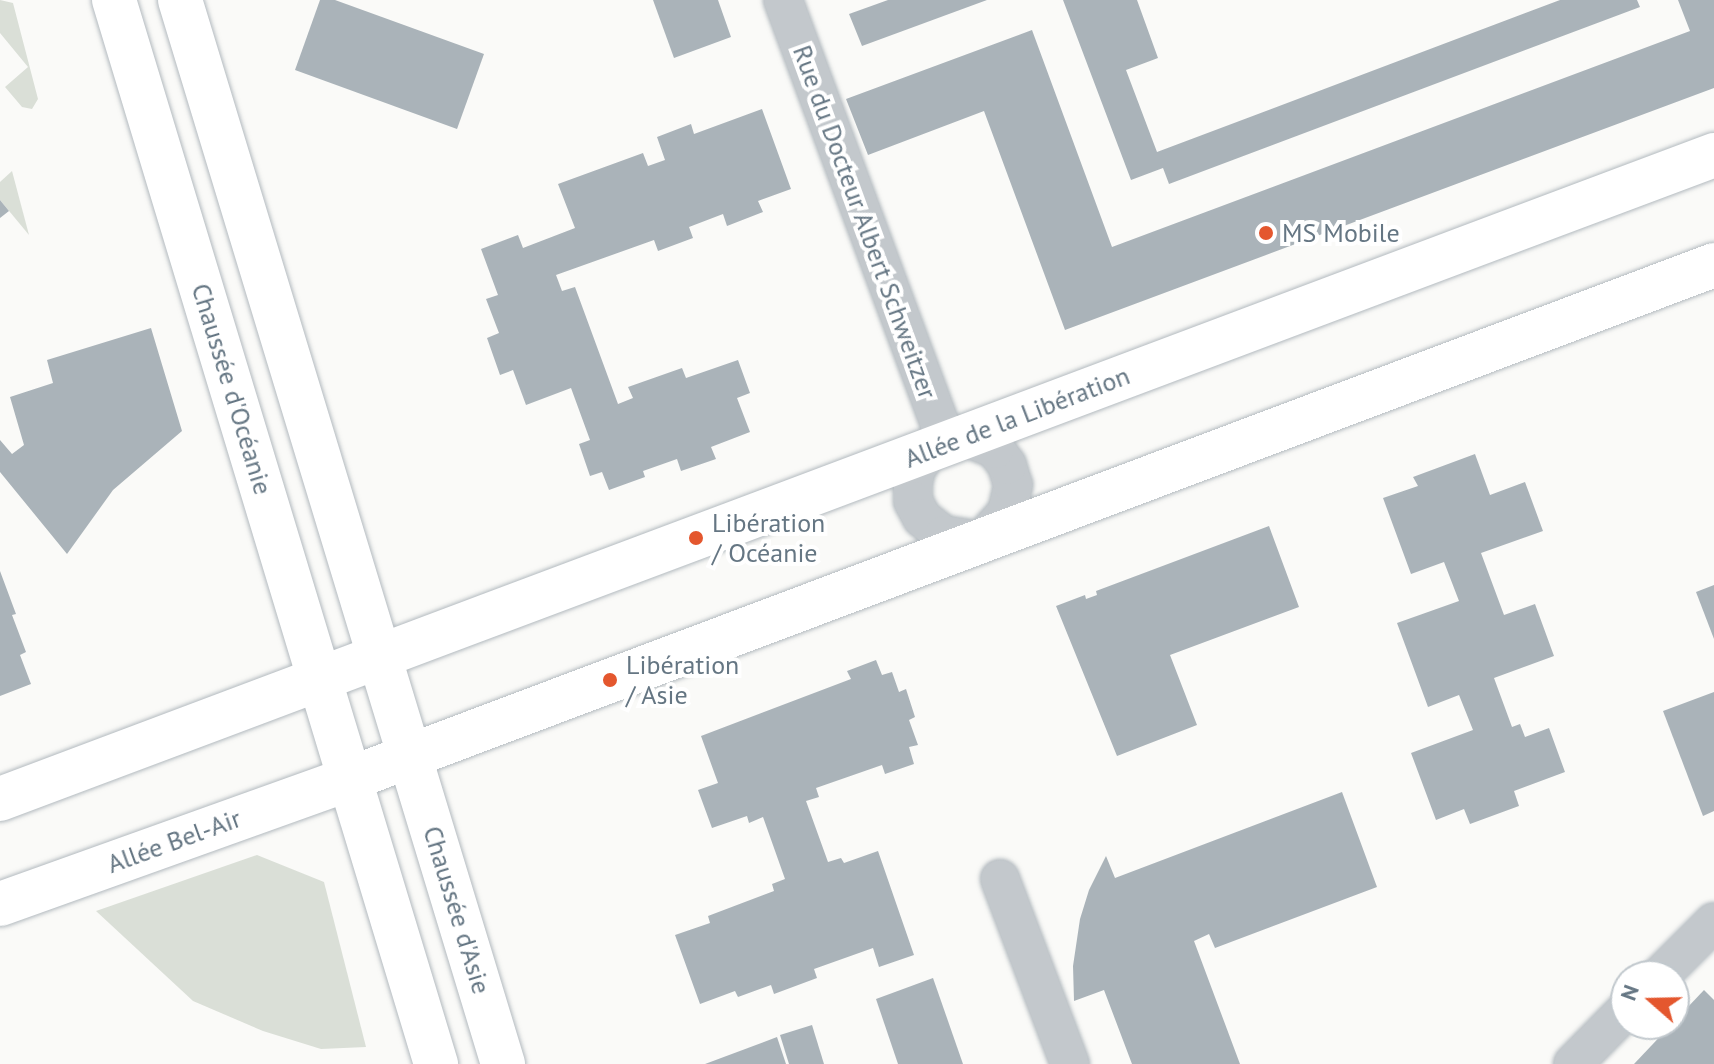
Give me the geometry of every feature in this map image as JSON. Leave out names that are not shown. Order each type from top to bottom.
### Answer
[{"type":"main road","name":"Chaussée d'Océanie","points":[[114,0],[349,779]]},
{"type":"main road","points":[[180,0],[410,756]]},
{"type":"main road","name":"Allée de la Libération","points":[[320,679],[1714,155]]},
{"type":"main road","points":[[436,1064],[349,779],[1714,265]]},
{"type":"main road","points":[[0,799],[320,679]]},
{"type":"main road","name":"Chaussée d'Asie","points":[[410,756],[503,1064]]},
{"type":"main road","name":"Allée Bel-Air","points":[[0,904],[349,779]]},
{"type":"street","name":"Rue du Docteur Albert Schweitzer","points":[[783,0],[947,444]]},
{"type":"street","points":[[947,444],[995,449],[1007,465],[1013,485],[1007,512],[981,541],[944,535],[922,518],[913,501],[916,469],[947,444]]},
{"type":"street","points":[[1000,879],[1070,1064]]},
{"type":"street","points":[[1676,960],[1714,922]]},
{"type":"street","points":[[1573,1064],[1610,1026]]},
{"type":"shaded area","points":[[0,0],[13,3],[38,99],[32,109],[22,107],[5,87],[28,67],[0,33]]},
{"type":"shaded area","points":[[12,171],[29,235],[0,200],[0,182]]},
{"type":"shaded area","points":[[257,855],[324,882],[366,1047],[321,1049],[263,1031],[193,1001],[96,911]]},
{"type":"building","points":[[320,0],[335,0],[484,54],[457,129],[295,70]]},
{"type":"building","points":[[653,0],[718,0],[731,37],[674,58]]},
{"type":"building","points":[[888,0],[987,0],[862,46],[849,14]]},
{"type":"building","points":[[1063,0],[1137,0],[1158,58],[1126,70],[1157,152],[1560,0],[1637,0],[1640,7],[1169,184],[1163,168],[1131,180]]},
{"type":"building","points":[[1678,0],[1714,0],[1714,88],[1065,330],[984,111],[868,155],[846,99],[1032,30],[1112,247],[1690,31]]},
{"type":"building","points":[[762,109],[791,189],[758,201],[763,212],[727,226],[723,214],[689,227],[693,238],[658,251],[654,240],[556,275],[562,291],[575,287],[618,404],[633,398],[628,387],[682,368],[686,378],[738,360],[750,393],[737,398],[750,432],[711,447],[716,459],[681,471],[677,459],[643,471],[645,477],[609,490],[602,472],[590,476],[579,444],[590,440],[571,388],[526,405],[513,370],[500,375],[487,338],[499,333],[486,299],[498,295],[481,249],[518,235],[523,248],[575,228],[558,184],[643,153],[648,166],[665,160],[657,137],[691,124],[694,134]]},
{"type":"building","points":[[0,200],[9,211],[0,218]]},
{"type":"building","points":[[151,328],[182,431],[113,490],[67,554],[0,472],[0,440],[12,454],[24,445],[10,397],[53,383],[47,360]]},
{"type":"building","points":[[1475,454],[1490,495],[1525,482],[1543,531],[1481,553],[1504,615],[1535,604],[1554,656],[1494,678],[1512,727],[1520,724],[1525,737],[1549,728],[1565,772],[1514,791],[1519,806],[1470,824],[1464,809],[1436,820],[1411,753],[1473,730],[1459,695],[1428,707],[1397,623],[1459,601],[1444,562],[1411,574],[1383,498],[1418,486],[1413,477]]},
{"type":"building","points":[[1269,526],[1299,607],[1170,655],[1197,725],[1117,756],[1056,606],[1085,595],[1086,599],[1097,595],[1096,591]]},
{"type":"building","points":[[0,571],[16,614],[12,615],[26,652],[20,655],[31,684],[0,696]]},
{"type":"building","points":[[1714,585],[1714,639],[1696,592]]},
{"type":"building","points":[[876,660],[882,675],[892,672],[899,692],[906,689],[915,717],[909,720],[918,745],[909,747],[914,764],[885,774],[882,765],[816,788],[819,797],[806,801],[828,862],[841,858],[844,863],[878,851],[914,955],[879,967],[873,948],[814,969],[817,978],[774,994],[771,985],[738,997],[735,991],[700,1004],[675,935],[710,923],[708,916],[774,891],[772,884],[785,879],[763,817],[749,823],[747,816],[712,828],[698,790],[718,783],[701,736],[851,679],[847,671]]},
{"type":"building","points":[[1714,692],[1714,811],[1703,816],[1663,711]]},
{"type":"building","points":[[1342,792],[1377,887],[1215,948],[1209,934],[1194,941],[1240,1064],[1132,1064],[1104,990],[1074,1001],[1073,966],[1080,919],[1089,890],[1106,856],[1115,878]]},
{"type":"building","points":[[933,978],[963,1064],[898,1064],[876,999]]},
{"type":"building","points":[[1704,990],[1714,1000],[1714,1064],[1634,1064],[1657,1040],[1690,1040],[1690,1005]]},
{"type":"building","points":[[812,1025],[824,1064],[789,1064],[780,1035]]},
{"type":"building","points":[[777,1037],[786,1064],[705,1064]]},
{"type":"place","name":"MS Mobile","points":[[1266,233]]},
{"type":"place","name":"Libération / Océanie","points":[[696,538]]},
{"type":"place","name":"Libération / Asie","points":[[610,680]]}]
